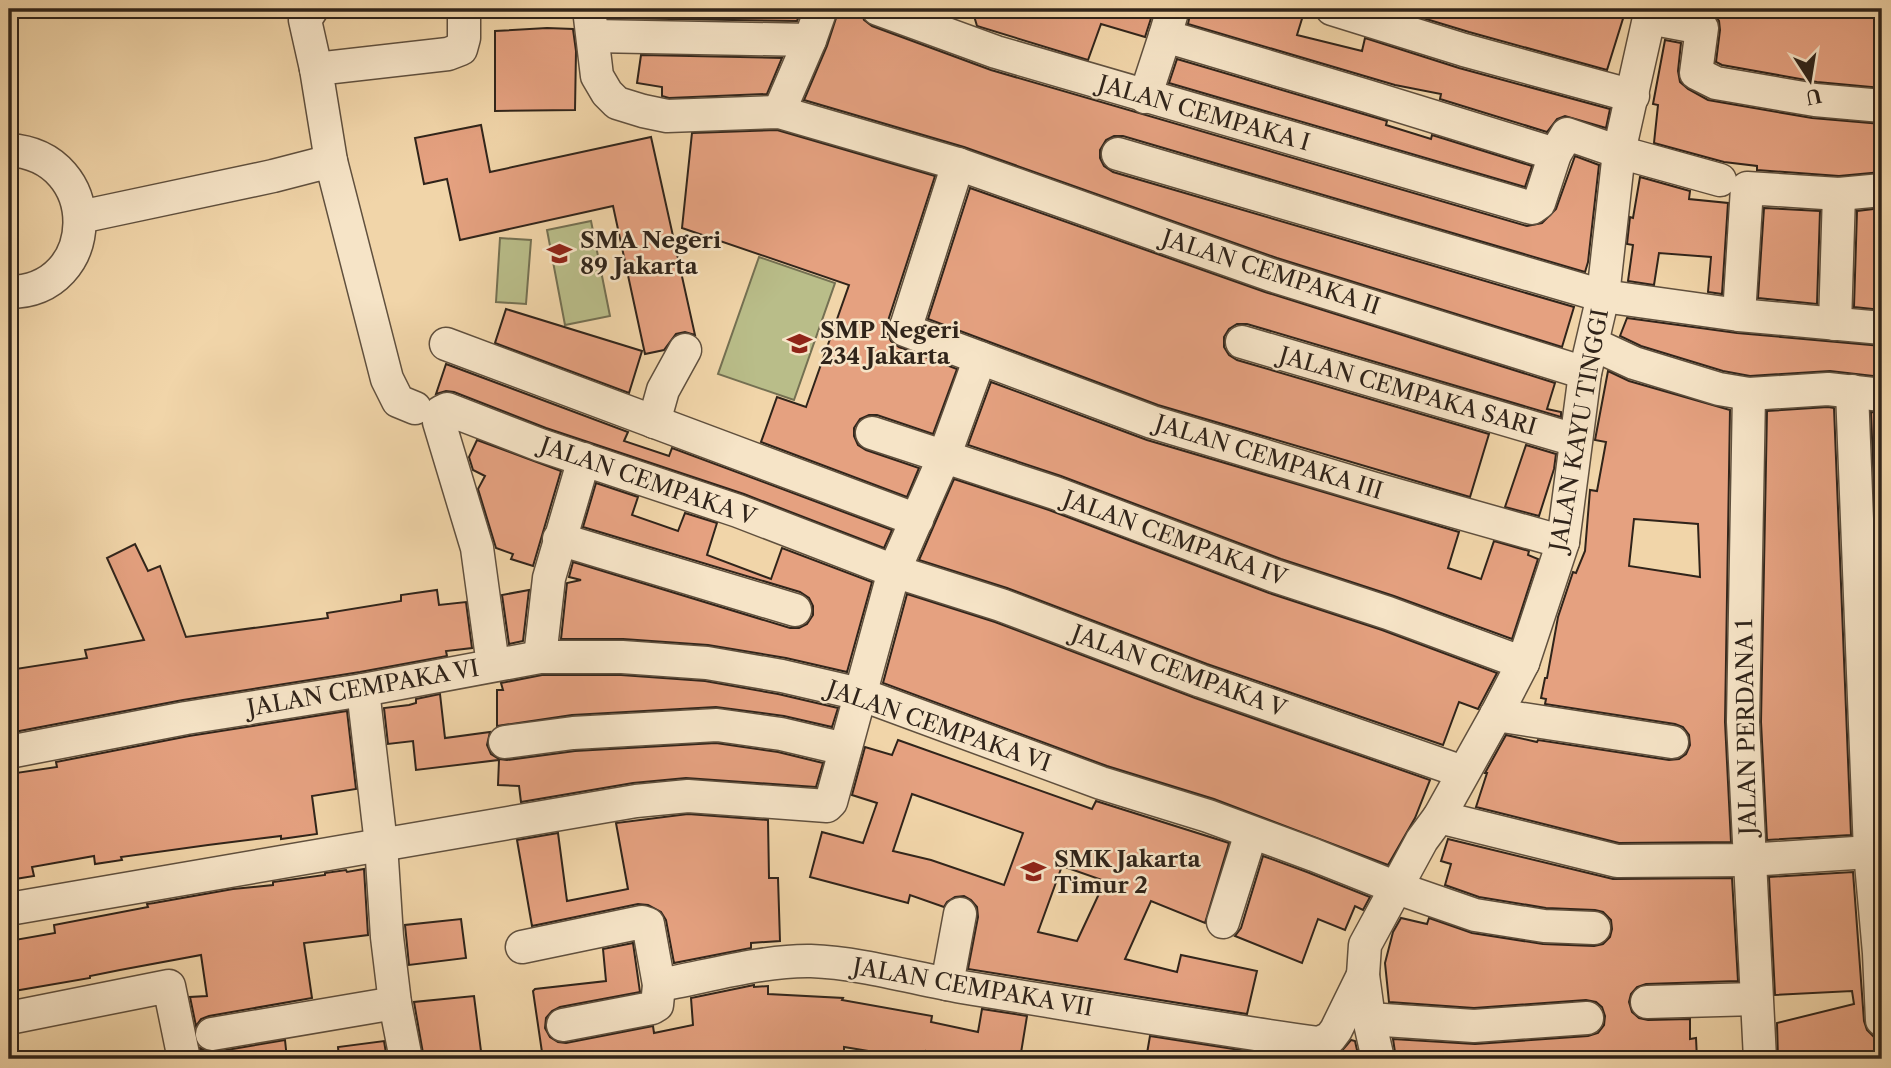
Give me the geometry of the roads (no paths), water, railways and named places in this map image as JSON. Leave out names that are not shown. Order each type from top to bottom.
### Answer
[{"type":"street","points":[[312,9],[305,20],[331,161],[387,379],[398,401],[428,410],[439,422],[477,548],[493,665]]},
{"type":"street","points":[[316,69],[422,59],[461,49],[464,38],[464,9]]},
{"type":"street","points":[[779,112],[821,9]]},
{"type":"street","name":"JALAN CEMPAKA I","points":[[878,9],[996,52],[1532,208],[1539,203],[1555,154]]},
{"type":"street","points":[[1332,9],[1464,50],[1633,96]]},
{"type":"street","points":[[1650,13],[1702,28],[1696,73],[1716,83],[1815,100],[1882,106]]},
{"type":"street","name":"JALAN KAYU TINGGI","points":[[1378,1059],[1363,975],[1365,945],[1524,663],[1563,542],[1575,440],[1603,296],[1619,152],[1650,13]]},
{"type":"street","points":[[591,22],[810,40]]},
{"type":"street","name":"JALAN CEMPAKA II","points":[[591,22],[597,76],[617,103],[667,116],[779,112],[958,164],[1271,275],[1589,359],[1634,363],[1719,389],[1749,394],[1828,389],[1867,393]]},
{"type":"street","points":[[1145,97],[1169,23],[1555,154],[1567,134],[1619,152],[1720,180]]},
{"type":"street","points":[[9,150],[37,155],[63,174],[75,194],[80,217],[75,249],[57,275],[29,290],[9,292]]},
{"type":"street","points":[[1118,154],[1603,296],[1739,315],[1882,328]]},
{"type":"street","points":[[80,217],[331,161]]},
{"type":"street","name":"JALAN CEMPAKA III","points":[[958,164],[905,330],[1152,422],[1563,542]]},
{"type":"street","points":[[1739,315],[1747,188],[1839,194],[1882,190]]},
{"type":"street","points":[[1835,324],[1839,194]]},
{"type":"street","name":"JALAN CEMPAKA SARI","points":[[1242,342],[1575,440]]},
{"type":"street","points":[[446,344],[917,520]]},
{"type":"street","points":[[654,422],[663,390],[685,350]]},
{"type":"street","points":[[9,909],[660,798],[688,796],[748,799],[822,807],[831,802],[894,571],[944,457],[980,358]]},
{"type":"street","points":[[1867,393],[1870,852],[1882,1020]]},
{"type":"street","name":"JALAN PERDANA 1","points":[[1749,394],[1743,722],[1760,1059]]},
{"type":"street","name":"JALAN CEMPAKA V","points":[[428,410],[447,409],[540,445],[738,511],[894,571],[1001,605],[1201,681],[1463,772]]},
{"type":"street","name":"JALAN CEMPAKA IV","points":[[872,433],[1055,493],[1275,576],[1388,613],[1524,663]]},
{"type":"street","points":[[540,657],[545,597],[559,539],[584,458]]},
{"type":"street","points":[[559,539],[795,610]]},
{"type":"street","name":"JALAN CEMPAKA VI","points":[[9,752],[186,718],[363,690],[540,657],[622,657],[707,663],[782,676],[860,694],[1101,783],[1158,799],[1475,915],[1544,926],[1594,928]]},
{"type":"street","points":[[363,690],[381,844],[387,937],[395,1003],[406,1059]]},
{"type":"street","points":[[1496,715],[1672,742]]},
{"type":"street","points":[[505,743],[573,733],[717,725],[781,733],[845,749]]},
{"type":"street","points":[[1439,817],[1617,861],[1748,860],[1870,852]]},
{"type":"street","points":[[1223,922],[1251,833]]},
{"type":"street","points":[[947,984],[960,914]]},
{"type":"street","points":[[522,947],[645,922],[650,929],[659,985],[656,1005],[652,1008],[563,1024]]},
{"type":"street","name":"JALAN CEMPAKA VII","points":[[659,985],[757,967],[808,961],[866,967],[947,984],[1226,1031],[1319,1043],[1330,1038],[1336,1030],[1363,975]]},
{"type":"street","points":[[9,1018],[169,986],[184,1059]]},
{"type":"street","points":[[1647,1002],[1756,999]]},
{"type":"street","points":[[212,1034],[395,1003]]},
{"type":"street","points":[[1369,1019],[1474,1026],[1587,1018]]},
{"type":"place","name":"SMA Negeri 89 Jakarta","points":[[560,253]]},
{"type":"place","name":"SMP Negeri 234 Jakarta","points":[[800,343]]},
{"type":"place","name":"SMK Jakarta Timur 2","points":[[1034,872]]}]
